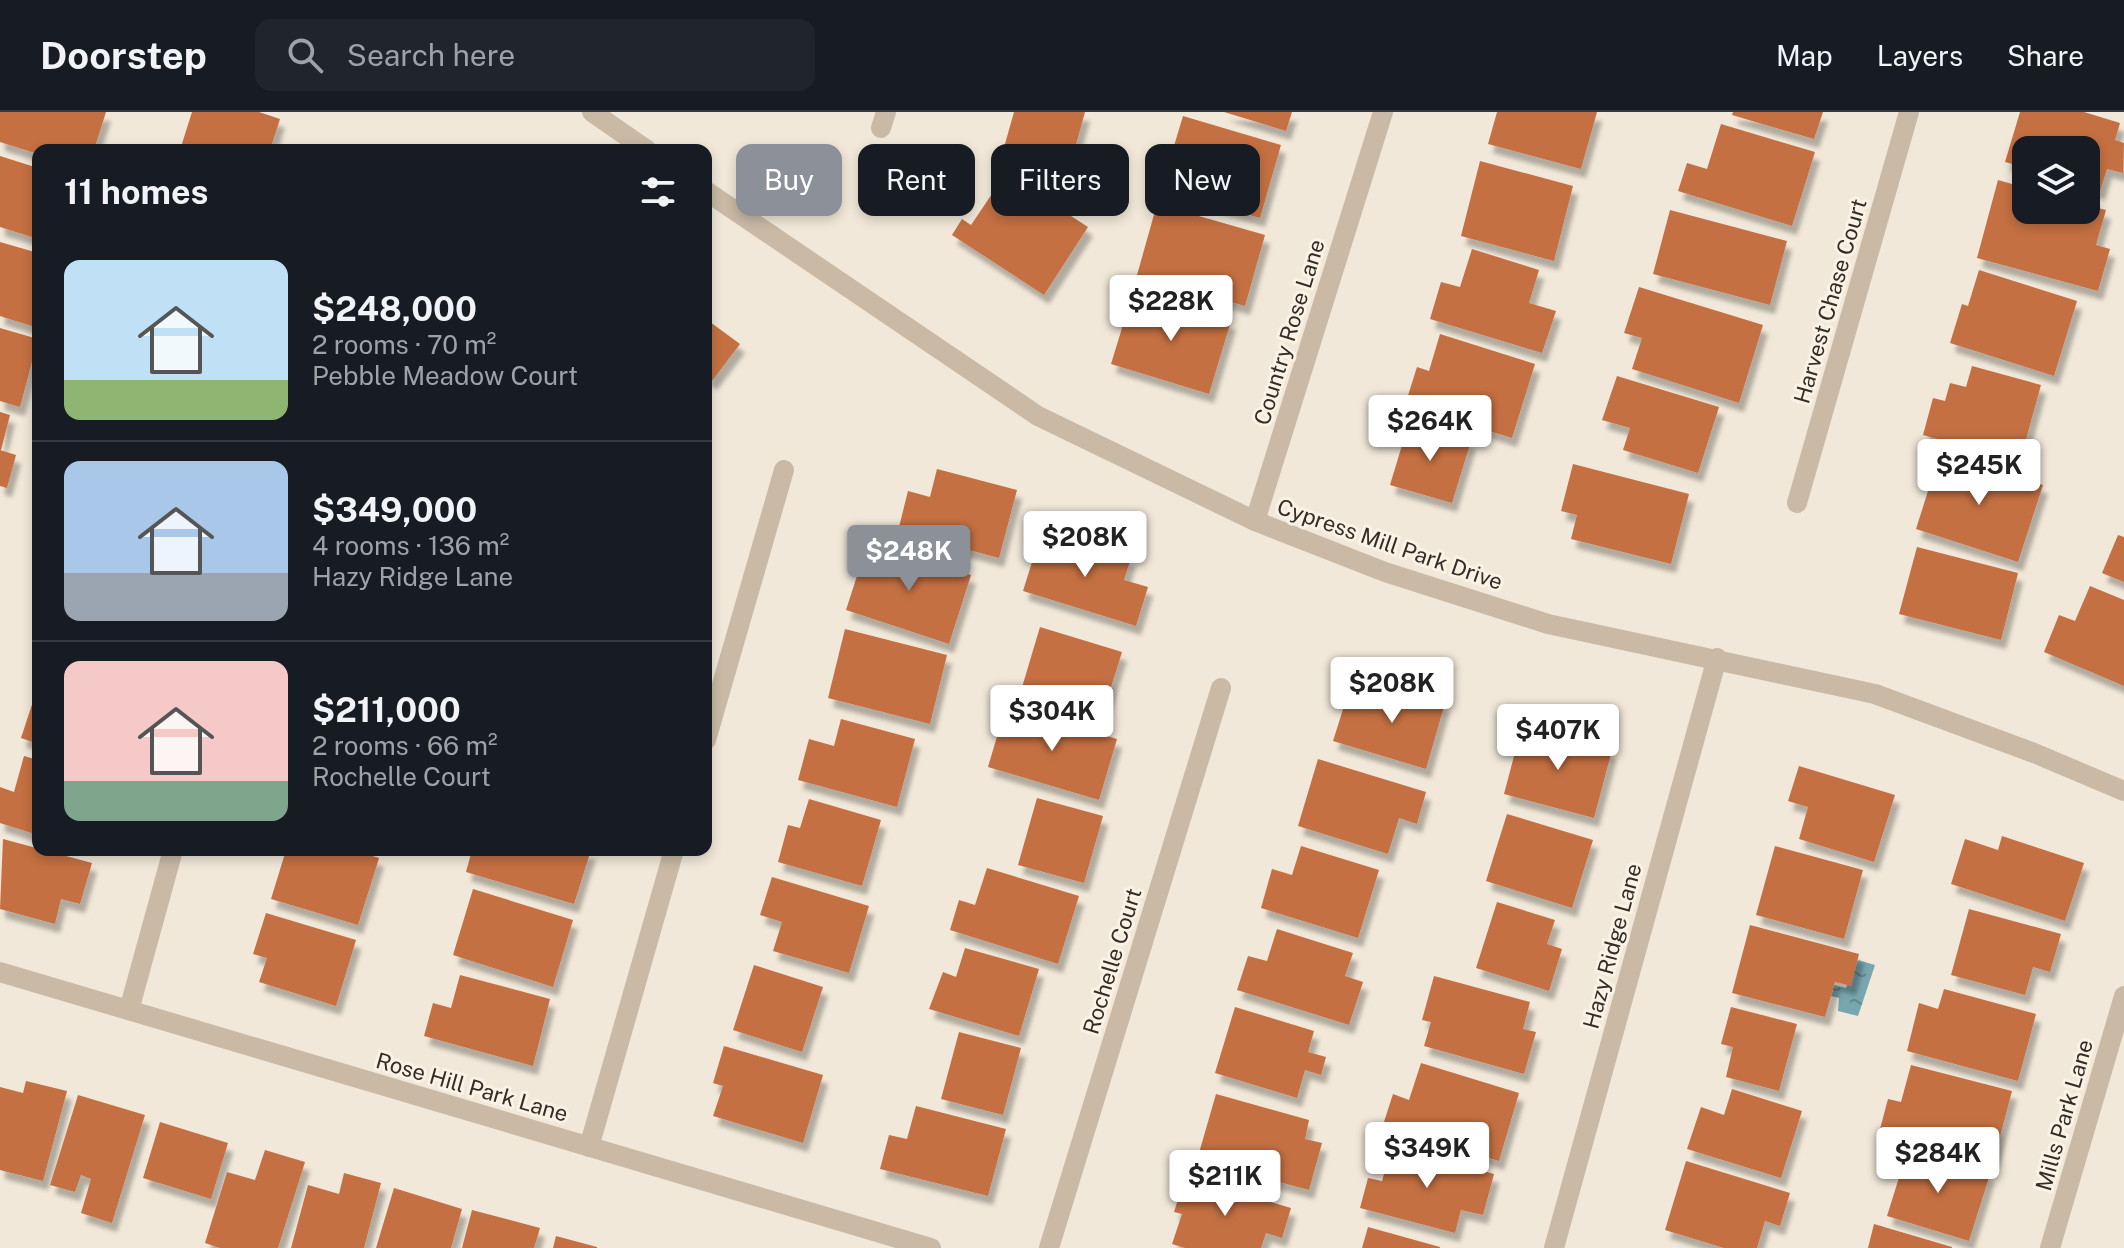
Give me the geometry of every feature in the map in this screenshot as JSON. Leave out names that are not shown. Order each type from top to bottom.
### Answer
[{"type":"street","points":[[592,112],[638,144]]},
{"type":"street","name":"Country Rose Lane","points":[[1255,521],[1383,112]]},
{"type":"street","name":"Harvest Chase Court","points":[[1797,503],[1909,112]]},
{"type":"street","name":"Cypress Mill Park Drive","points":[[712,195],[1038,416],[1255,521],[1385,572],[1548,624],[1875,694],[2034,753],[2124,791]]},
{"type":"street","points":[[712,719],[784,470]]},
{"type":"street","name":"Hazy Ridge Lane","points":[[1554,1248],[1717,658]]},
{"type":"street","name":"Rochelle Court","points":[[1049,1248],[1221,688]]},
{"type":"street","points":[[129,1010],[171,856]]},
{"type":"street","points":[[589,1147],[672,856]]},
{"type":"street","name":"Rose Hill Park Lane","points":[[0,972],[931,1248]]},
{"type":"street","name":"Mills Park Lane","points":[[2050,1248],[2124,996]]},
{"type":"water","points":[[1858,960],[1875,965],[1858,1016],[1838,1011],[1839,998],[1831,996],[1834,985],[1846,988]]},
{"type":"building","points":[[0,112],[106,112],[96,144],[32,144],[32,152],[0,142]]},
{"type":"building","points":[[192,112],[259,112],[280,119],[272,144],[182,144]]},
{"type":"building","points":[[1014,112],[1085,112],[1076,144],[1005,144]]},
{"type":"building","points":[[1224,112],[1292,112],[1286,131]]},
{"type":"building","points":[[1497,112],[1597,112],[1581,169],[1488,144]]},
{"type":"building","points":[[1733,112],[1823,112],[1814,139],[1732,115]]},
{"type":"building","points":[[2020,112],[2084,112],[2120,123],[2115,140],[2124,143],[2123,173],[2107,169],[2100,191],[2100,136],[2013,136]]},
{"type":"building","points":[[1183,116],[1281,145],[1260,218],[1253,216],[1260,216],[1260,144],[1175,144]]},
{"type":"building","points":[[1721,124],[1815,152],[1792,226],[1678,191],[1687,163],[1707,169]]},
{"type":"building","points":[[2012,139],[2012,164],[2005,162]]},
{"type":"building","points":[[0,156],[32,166],[32,237],[0,227]]},
{"type":"building","points":[[1480,161],[1573,186],[1554,261],[1461,236]]},
{"type":"building","points":[[1998,180],[2012,184],[2012,224],[2100,224],[2100,208],[2106,210],[2096,245],[2110,249],[2098,291],[1977,258]]},
{"type":"building","points":[[991,195],[991,216],[1071,216],[1088,227],[1044,295],[952,235],[962,219],[971,225]]},
{"type":"building","points":[[1670,210],[1787,241],[1770,305],[1653,274]]},
{"type":"building","points":[[1154,216],[1199,216],[1265,235],[1245,306],[1137,275]]},
{"type":"building","points":[[0,242],[32,251],[32,326],[0,316]]},
{"type":"building","points":[[1472,249],[1539,270],[1529,303],[1556,311],[1542,353],[1430,319],[1441,282],[1460,287]]},
{"type":"building","points":[[1979,270],[2077,301],[2054,376],[1950,343],[1962,304],[1968,306]]},
{"type":"building","points":[[1639,287],[1763,325],[1739,403],[1632,369],[1642,338],[1624,333]]},
{"type":"building","points":[[1133,292],[1231,321],[1209,394],[1111,364]]},
{"type":"building","points":[[712,323],[740,344],[712,381]]},
{"type":"building","points":[[0,328],[32,337],[32,362],[20,407],[0,401]]},
{"type":"building","points":[[1440,334],[1535,364],[1512,438],[1405,405],[1417,367],[1429,371]]},
{"type":"building","points":[[1972,366],[2041,385],[2020,461],[1923,435],[1933,398],[1945,401],[1950,383],[1966,387]]},
{"type":"building","points":[[1617,376],[1719,407],[1698,473],[1623,450],[1630,428],[1602,420]]},
{"type":"building","points":[[0,412],[10,415],[1,450],[0,450]]},
{"type":"building","points":[[1409,422],[1471,441],[1452,503],[1390,485]]},
{"type":"building","points":[[0,450],[16,455],[7,488],[0,486]]},
{"type":"building","points":[[1940,453],[2043,485],[2018,562],[1916,529]]},
{"type":"building","points":[[1573,464],[1689,494],[1671,564],[1571,539],[1577,515],[1561,511]]},
{"type":"building","points":[[937,469],[1017,490],[999,558],[898,531],[908,491],[930,497]]},
{"type":"building","points":[[1042,530],[1131,558],[1124,580],[1148,587],[1136,626],[1023,591]]},
{"type":"building","points":[[2118,535],[2124,537],[2124,582],[2102,573]]},
{"type":"building","points":[[868,542],[971,575],[949,644],[846,610]]},
{"type":"building","points":[[1917,547],[2018,573],[2001,640],[1899,614]]},
{"type":"building","points":[[2090,586],[2124,600],[2124,686],[2044,652],[2059,615],[2075,621]]},
{"type":"building","points":[[1040,627],[1122,652],[1101,719],[1020,694]]},
{"type":"building","points":[[845,629],[947,655],[930,724],[828,698]]},
{"type":"building","points":[[1372,681],[1445,703],[1426,769],[1333,741],[1345,703],[1363,709]]},
{"type":"building","points":[[32,704],[32,742],[21,738]]},
{"type":"building","points":[[1006,706],[1117,739],[1099,800],[988,767]]},
{"type":"building","points":[[841,719],[915,739],[897,807],[798,780],[809,739],[834,746]]},
{"type":"building","points":[[1522,726],[1612,750],[1594,818],[1504,794]]},
{"type":"building","points":[[24,756],[32,758],[32,833],[0,823],[0,787],[14,792]]},
{"type":"building","points":[[1318,759],[1426,792],[1417,824],[1399,818],[1388,854],[1298,826]]},
{"type":"building","points":[[1799,766],[1895,795],[1874,862],[1799,839],[1808,807],[1788,801]]},
{"type":"building","points":[[1037,798],[1103,816],[1084,883],[1018,865]]},
{"type":"building","points":[[809,799],[881,820],[862,886],[778,862],[788,825],[800,828]]},
{"type":"building","points":[[1507,814],[1593,840],[1572,908],[1486,881]]},
{"type":"building","points":[[2002,836],[2084,863],[2065,921],[1951,884],[1965,839],[1998,850]]},
{"type":"building","points":[[3,839],[32,847],[32,856],[66,856],[92,863],[80,904],[61,899],[55,924],[0,909]]},
{"type":"building","points":[[1301,846],[1379,870],[1358,938],[1261,908],[1272,869],[1292,875]]},
{"type":"building","points":[[1775,846],[1863,870],[1844,939],[1756,915]]},
{"type":"building","points":[[284,856],[379,858],[358,925],[271,899]]},
{"type":"building","points":[[470,856],[589,856],[574,904],[466,872]]},
{"type":"building","points":[[987,868],[1079,896],[1058,964],[950,930],[959,900],[975,905]]},
{"type":"building","points":[[772,877],[869,906],[849,973],[773,951],[782,922],[760,915]]},
{"type":"building","points":[[473,889],[573,920],[553,987],[453,955]]},
{"type":"building","points":[[1497,902],[1555,920],[1547,944],[1562,949],[1549,991],[1476,968]]},
{"type":"building","points":[[1969,909],[2061,934],[2050,972],[2033,967],[2025,995],[1951,975]]},
{"type":"building","points":[[266,913],[356,940],[336,1006],[259,982],[267,958],[253,954]]},
{"type":"building","points":[[1750,925],[1859,954],[1851,986],[1835,982],[1825,1017],[1732,993]]},
{"type":"building","points":[[1277,929],[1353,953],[1345,976],[1363,982],[1349,1025],[1237,990],[1248,956],[1267,961]]},
{"type":"building","points":[[965,948],[1039,969],[1019,1036],[929,1009],[943,972],[956,977]]},
{"type":"building","points":[[754,965],[823,987],[802,1052],[733,1030]]},
{"type":"building","points":[[460,975],[550,999],[533,1066],[424,1036],[433,1003],[451,1008]]},
{"type":"building","points":[[1434,976],[1530,1002],[1523,1029],[1536,1032],[1524,1074],[1424,1046],[1431,1022],[1422,1020]]},
{"type":"building","points":[[1944,989],[2036,1014],[2018,1081],[1907,1051],[1919,1003],[1938,1009]]},
{"type":"building","points":[[1235,1007],[1314,1031],[1308,1052],[1326,1057],[1321,1075],[1305,1070],[1297,1098],[1215,1073]]},
{"type":"building","points":[[1731,1007],[1797,1024],[1779,1091],[1726,1077],[1733,1047],[1721,1044]]},
{"type":"building","points":[[959,1032],[1021,1048],[1003,1115],[941,1099]]},
{"type":"building","points":[[724,1046],[823,1075],[803,1143],[713,1116],[723,1086],[713,1083]]},
{"type":"building","points":[[1421,1063],[1519,1093],[1499,1161],[1383,1125],[1393,1094],[1409,1100]]},
{"type":"building","points":[[1911,1065],[2012,1091],[1994,1159],[1880,1129],[1888,1099],[1901,1102]]},
{"type":"building","points":[[26,1081],[67,1091],[43,1181],[0,1170],[0,1087],[23,1093]]},
{"type":"building","points":[[1732,1089],[1802,1111],[1781,1178],[1687,1149],[1701,1107],[1724,1115]]},
{"type":"building","points":[[1216,1094],[1309,1120],[1305,1139],[1322,1143],[1309,1190],[1197,1160]]},
{"type":"building","points":[[78,1095],[145,1115],[112,1223],[81,1213],[91,1179],[81,1175],[75,1192],[50,1185]]},
{"type":"building","points":[[916,1106],[1006,1129],[988,1196],[880,1169],[889,1135],[907,1139]]},
{"type":"building","points":[[160,1122],[228,1143],[211,1199],[143,1178]]},
{"type":"building","points":[[1392,1146],[1494,1174],[1483,1215],[1461,1210],[1455,1233],[1360,1208],[1368,1178],[1382,1181]]},
{"type":"building","points":[[1908,1149],[1990,1174],[1969,1241],[1887,1216]]},
{"type":"building","points":[[265,1150],[305,1162],[278,1248],[220,1248],[205,1243],[227,1172],[255,1180]]},
{"type":"building","points":[[1686,1161],[1790,1193],[1780,1226],[1765,1221],[1757,1248],[1724,1248],[1665,1230]]},
{"type":"building","points":[[344,1173],[381,1183],[364,1248],[291,1248],[308,1185],[339,1194]]},
{"type":"building","points":[[1185,1177],[1291,1208],[1282,1238],[1266,1233],[1261,1248],[1185,1248],[1172,1244],[1182,1214],[1174,1212]]},
{"type":"building","points":[[394,1188],[462,1209],[451,1248],[376,1248]]},
{"type":"building","points":[[472,1210],[540,1228],[534,1248],[462,1248]]},
{"type":"building","points":[[1874,1224],[1952,1247],[1952,1248],[1868,1248]]},
{"type":"building","points":[[1368,1227],[1440,1247],[1440,1248],[1362,1248]]},
{"type":"building","points":[[556,1236],[597,1247],[597,1248],[553,1248]]}]
